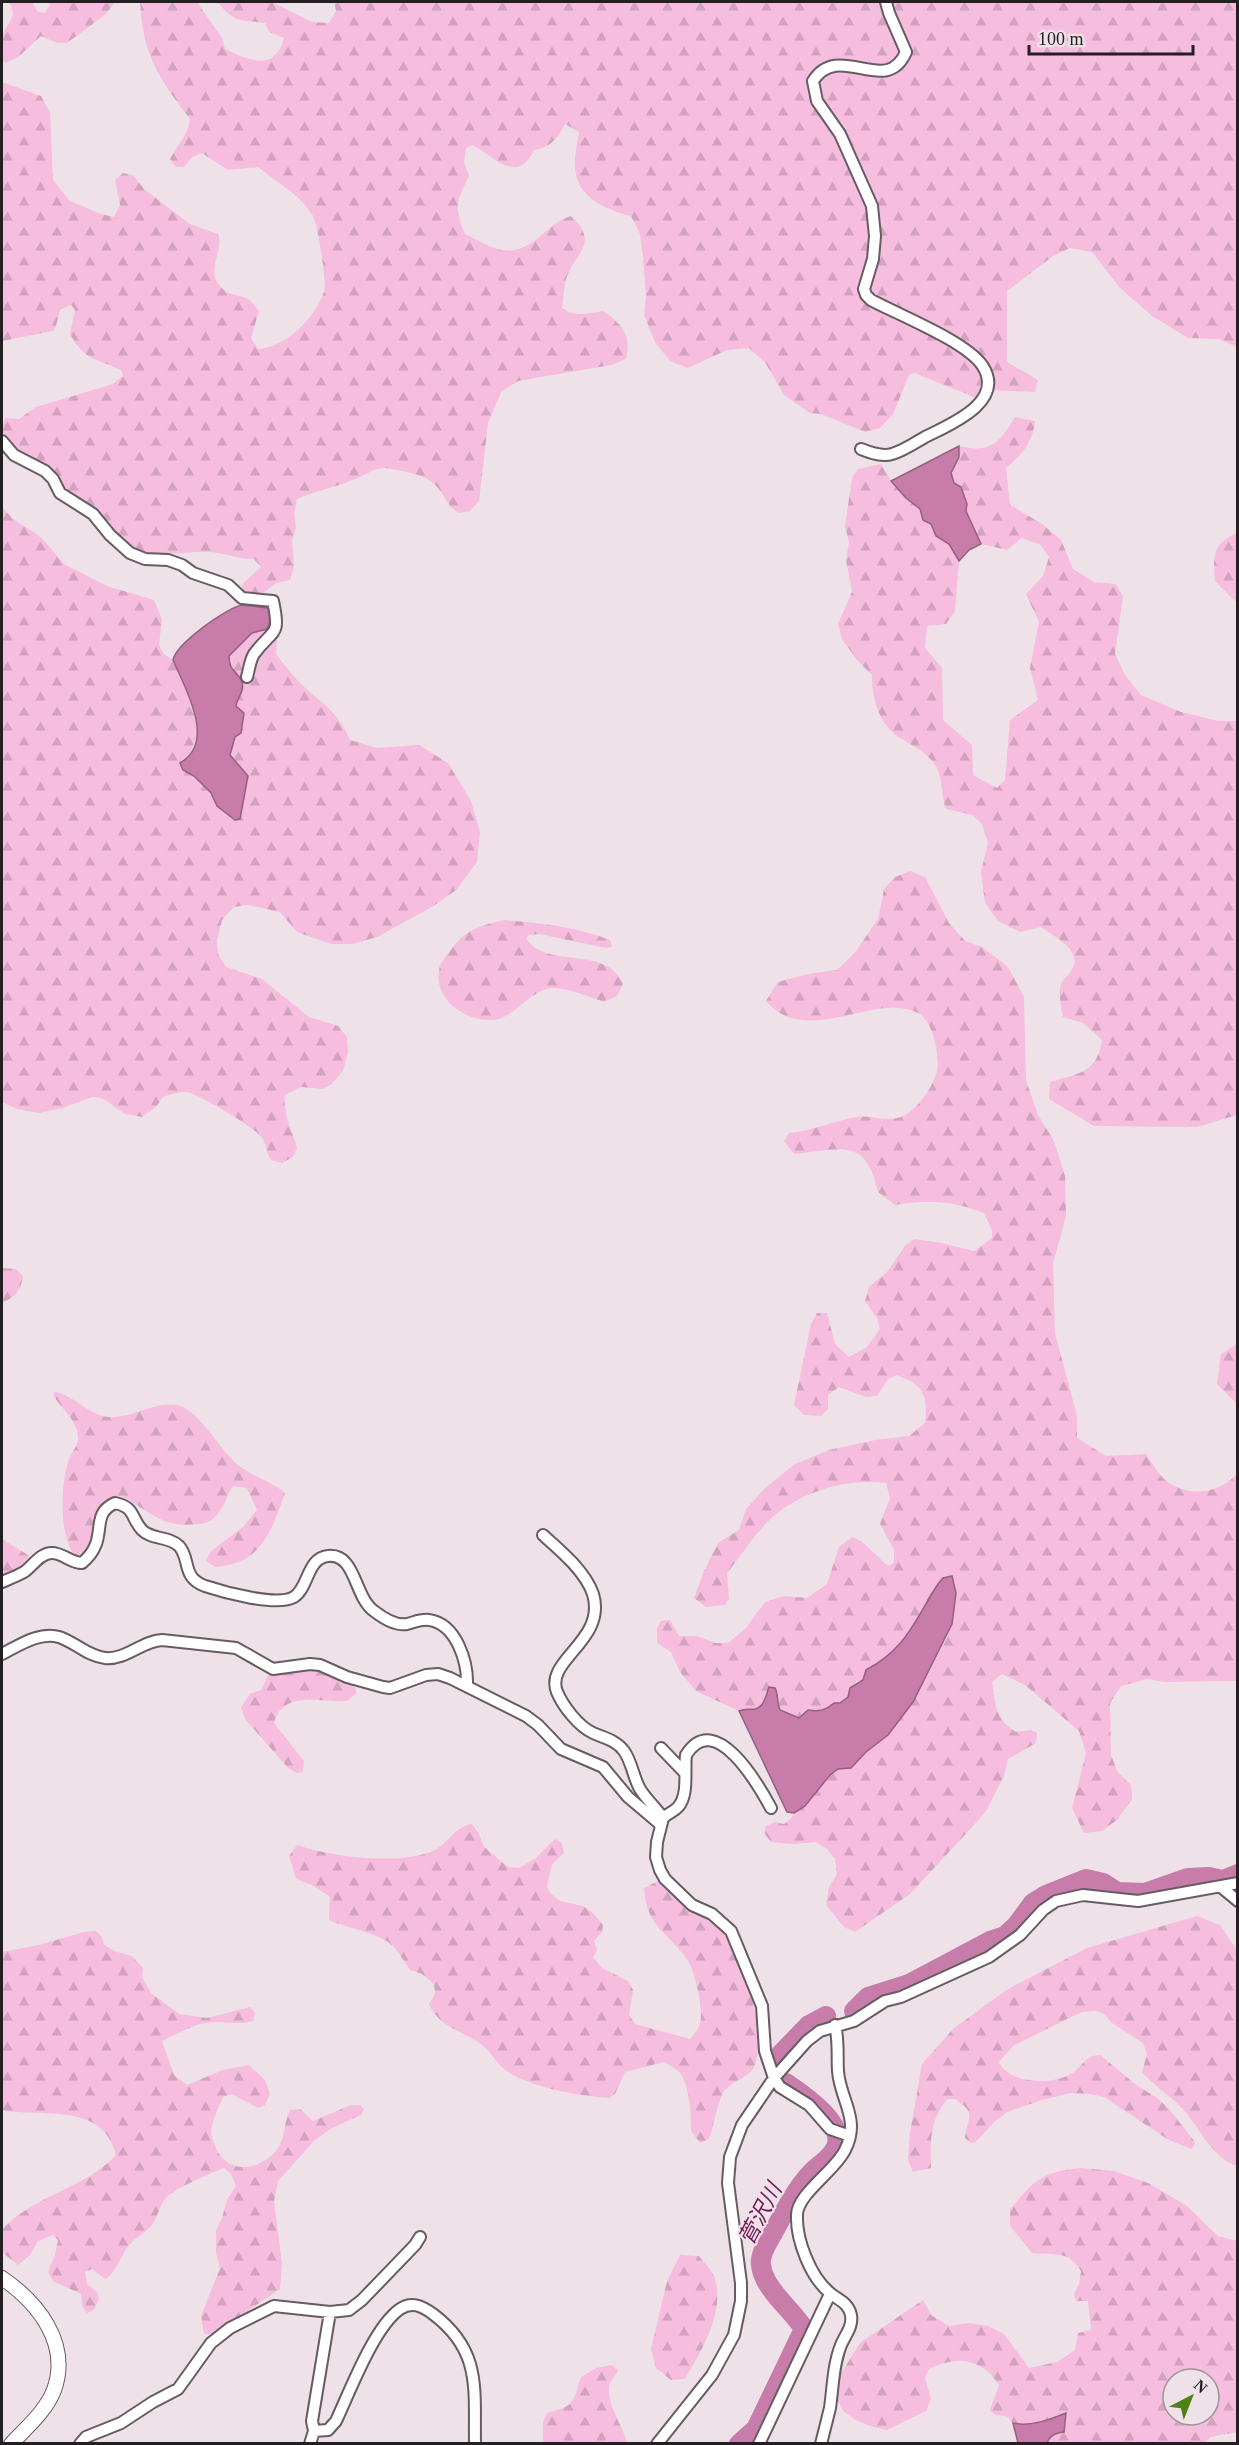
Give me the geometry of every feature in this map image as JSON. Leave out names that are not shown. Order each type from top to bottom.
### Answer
[{"type":"main road","points":[[2,2278],[33,2302],[47,2323],[56,2343],[55,2388],[47,2404],[11,2444]]},
{"type":"street","points":[[861,449],[877,455],[892,455],[968,416],[980,403],[987,384],[982,365],[969,353],[871,300],[866,295],[865,281],[873,259],[875,236],[872,206],[840,134],[817,101],[813,81],[818,74],[835,66],[852,65],[879,72],[889,72],[897,67],[906,52],[886,2]]},
{"type":"street","points":[[2,441],[14,455],[45,471],[53,478],[60,493],[93,514],[110,535],[130,553],[145,559],[168,560],[182,565],[194,573],[228,585],[242,598],[273,601],[278,622],[275,631],[253,656],[247,677]]},
{"type":"street","points":[[2,1582],[23,1572],[42,1555],[59,1554],[73,1563],[82,1563],[89,1557],[96,1543],[98,1522],[102,1513],[115,1503],[123,1504],[133,1512],[142,1530],[152,1536],[171,1540],[181,1548],[187,1570],[193,1579],[204,1585],[271,1601],[283,1599],[294,1597],[303,1587],[313,1566],[321,1558],[328,1556],[345,1561],[362,1598],[374,1612],[400,1624],[430,1620],[448,1630],[464,1656],[468,1671],[467,1686]]},
{"type":"street","points":[[543,1535],[587,1583],[595,1603],[595,1614],[587,1636],[565,1661],[556,1676],[557,1693],[573,1717],[583,1726],[615,1742],[624,1751],[640,1791],[662,1821]]},
{"type":"street","points":[[2,1654],[37,1637],[48,1636],[58,1637],[93,1655],[107,1658],[118,1657],[152,1641],[162,1640],[236,1648],[273,1669],[310,1664],[320,1665],[346,1677],[390,1688],[420,1677],[438,1674],[526,1716],[561,1749],[603,1767],[628,1797],[662,1821]]},
{"type":"street","points":[[771,1808],[745,1766],[725,1746],[714,1741],[705,1741],[689,1749],[686,1755],[684,1793],[677,1809],[662,1821],[656,1857],[665,1879],[692,1905],[712,1914],[731,1931],[762,2006],[765,2051],[774,2078],[780,2087],[809,2105],[830,2129],[846,2135]]},
{"type":"street","points":[[661,1748],[684,1773]]},
{"type":"street","points":[[657,2444],[712,2375],[734,2335],[741,2301],[741,2283],[728,2183],[730,2157],[742,2125],[774,2078],[807,2041],[820,2031],[854,2021],[885,2001],[912,1992],[989,1957],[1020,1935],[1043,1910],[1056,1901],[1083,1895],[1138,1900],[1238,1883]]},
{"type":"street","points":[[1221,1887],[1238,1901]]},
{"type":"street","points":[[821,2444],[840,2347],[850,2327],[850,2315],[842,2299],[830,2294],[822,2284],[806,2257],[797,2225],[797,2211],[801,2202],[846,2150],[846,2135],[851,2111],[838,2072],[839,2042],[835,2025]]},
{"type":"street","points":[[80,2444],[86,2437],[122,2423],[153,2402],[178,2389],[211,2343],[230,2328],[259,2312],[274,2306],[330,2312],[349,2310],[362,2300],[420,2237]]},
{"type":"street","points":[[749,2444],[760,2441],[830,2294]]},
{"type":"street","points":[[314,2431],[328,2430],[336,2421],[385,2323],[400,2309],[410,2304],[422,2306],[444,2323],[456,2336],[465,2352],[476,2388],[475,2444]]},
{"type":"street","points":[[310,2444],[314,2431],[312,2421],[330,2312]]},
{"type":"green space","points":[[9,2],[32,2],[37,11],[45,13],[50,5],[49,2],[115,2],[106,14],[67,43],[57,43],[41,36],[17,58],[5,63],[2,60],[1,44],[13,13]]},
{"type":"green space","points":[[140,2],[197,2],[222,38],[225,49],[260,61],[274,56],[280,49],[284,38],[269,32],[265,23],[234,17],[217,2],[272,2],[312,22],[329,23],[336,11],[334,2],[1237,2],[1237,347],[1219,339],[1188,338],[1152,316],[1120,288],[1092,252],[1070,248],[1053,256],[1007,291],[1007,362],[1038,380],[1035,392],[990,390],[975,398],[915,373],[909,375],[893,414],[880,428],[865,432],[821,414],[810,413],[784,395],[765,362],[749,348],[727,350],[688,368],[670,361],[655,342],[644,315],[646,297],[640,234],[631,216],[597,203],[579,183],[575,164],[579,132],[565,124],[553,142],[534,150],[527,161],[520,166],[513,167],[497,161],[472,145],[466,148],[464,162],[469,176],[458,204],[459,217],[465,234],[496,249],[513,250],[522,248],[563,219],[571,216],[580,226],[585,241],[566,279],[562,308],[577,314],[603,311],[610,316],[624,331],[628,343],[626,359],[611,365],[518,381],[501,392],[488,423],[479,501],[470,511],[459,513],[454,510],[434,483],[425,478],[384,468],[297,499],[294,513],[296,528],[292,540],[294,567],[290,580],[276,583],[258,597],[241,593],[243,583],[261,567],[254,559],[212,552],[151,555],[132,551],[11,444],[2,430],[5,418],[19,419],[36,407],[113,384],[123,376],[122,371],[92,358],[81,350],[70,334],[75,310],[71,305],[60,310],[53,331],[2,341],[2,82],[41,96],[50,112],[53,180],[70,201],[114,217],[120,205],[115,180],[123,173],[133,175],[144,189],[190,224],[218,234],[219,248],[214,269],[215,276],[224,290],[250,300],[259,311],[251,338],[258,349],[278,343],[298,330],[314,312],[324,292],[323,266],[315,221],[308,208],[295,195],[258,167],[228,170],[202,153],[192,157],[184,167],[176,167],[170,159],[185,135],[190,119],[154,65],[145,37]]},
{"type":"green space","points":[[1015,417],[1035,421],[1026,448],[1006,468],[1010,505],[1042,524],[1061,540],[1073,569],[1094,582],[1116,584],[1123,596],[1115,654],[1125,675],[1141,695],[1181,712],[1218,721],[1237,721],[1237,1115],[1197,1127],[1094,1126],[1049,1099],[1050,1082],[1077,1074],[1091,1066],[1096,1060],[1102,1040],[1083,1023],[1063,1017],[1060,988],[1062,981],[1073,967],[1072,953],[1063,942],[1041,927],[1020,932],[998,921],[985,903],[981,872],[988,843],[982,824],[972,815],[946,809],[936,766],[922,751],[894,734],[882,719],[875,702],[872,675],[857,660],[842,639],[838,624],[852,592],[846,560],[849,542],[845,526],[852,478],[858,469],[881,464],[891,481],[906,498],[920,509],[923,520],[931,524],[936,536],[949,544],[959,561],[955,611],[946,624],[927,626],[925,648],[942,668],[943,720],[972,745],[973,775],[997,788],[1005,780],[1010,720],[1038,700],[1030,668],[1039,622],[1026,594],[1043,576],[1049,557],[1041,545],[1022,538],[1007,550],[981,544],[966,511],[967,504],[961,487],[954,483],[951,473],[959,457],[959,446],[979,448],[993,444]]},
{"type":"green space","points":[[2,507],[13,519],[41,537],[64,564],[107,586],[154,600],[162,619],[159,645],[164,654],[173,660],[193,707],[198,733],[188,758],[180,763],[205,787],[217,806],[235,737],[236,699],[242,691],[242,683],[229,666],[229,656],[247,637],[265,630],[271,630],[277,641],[276,654],[301,684],[335,715],[350,740],[377,748],[419,745],[448,763],[471,801],[480,832],[477,862],[456,890],[432,907],[377,937],[353,944],[331,944],[297,932],[280,912],[248,905],[234,907],[222,920],[217,940],[218,954],[226,967],[262,979],[309,1017],[338,1026],[347,1037],[348,1052],[343,1071],[332,1084],[323,1089],[301,1087],[285,1095],[287,1116],[297,1148],[293,1157],[282,1163],[271,1160],[263,1139],[251,1128],[215,1105],[187,1092],[163,1097],[156,1107],[142,1117],[125,1114],[102,1098],[92,1097],[63,1108],[38,1113],[17,1109],[2,1102]]},
{"type":"green space","points":[[1237,533],[1237,603],[1215,581],[1214,558],[1223,542]]},
{"type":"green space","points":[[910,871],[925,877],[949,923],[965,941],[982,947],[1008,967],[1024,997],[1026,1080],[1038,1115],[1054,1141],[1065,1176],[1066,1216],[1053,1263],[1055,1333],[1077,1416],[1077,1438],[1106,1456],[1146,1454],[1163,1478],[1181,1489],[1211,1490],[1237,1474],[1237,1681],[1164,1682],[1147,1679],[1121,1686],[1110,1703],[1111,1755],[1117,1771],[1131,1785],[1132,1799],[1117,1820],[1102,1831],[1084,1833],[1072,1808],[1086,1753],[1079,1731],[1025,1685],[1002,1674],[992,1682],[997,1711],[1004,1722],[1016,1732],[1031,1730],[1037,1733],[1036,1743],[1008,1759],[1004,1776],[986,1811],[910,1894],[855,1932],[844,1927],[826,1905],[829,1887],[837,1874],[835,1859],[826,1848],[816,1842],[793,1844],[771,1842],[764,1833],[766,1826],[775,1822],[784,1824],[790,1820],[794,1813],[805,1806],[830,1775],[838,1769],[851,1768],[888,1735],[913,1702],[947,1638],[952,1624],[956,1593],[943,1578],[899,1647],[878,1663],[863,1680],[856,1682],[848,1697],[822,1710],[808,1710],[800,1718],[780,1710],[776,1701],[777,1691],[769,1688],[761,1706],[739,1711],[696,1691],[680,1672],[671,1652],[657,1643],[657,1628],[661,1621],[670,1620],[679,1636],[697,1636],[715,1643],[728,1643],[746,1628],[765,1602],[784,1596],[807,1598],[827,1584],[839,1547],[852,1537],[861,1541],[888,1566],[894,1563],[894,1550],[880,1524],[890,1498],[886,1483],[852,1483],[818,1491],[787,1506],[773,1517],[752,1539],[727,1573],[729,1599],[725,1605],[706,1607],[694,1598],[718,1543],[739,1530],[746,1509],[765,1488],[795,1464],[829,1450],[875,1440],[909,1436],[925,1423],[926,1405],[922,1392],[919,1387],[897,1375],[888,1379],[877,1396],[866,1397],[839,1387],[828,1395],[828,1409],[821,1416],[804,1415],[794,1405],[811,1324],[817,1313],[827,1313],[835,1344],[849,1357],[867,1347],[880,1329],[877,1318],[865,1301],[869,1287],[887,1272],[905,1246],[914,1239],[974,1251],[992,1238],[992,1230],[984,1213],[940,1202],[895,1205],[878,1192],[873,1174],[866,1161],[858,1154],[837,1149],[794,1154],[784,1141],[789,1133],[848,1119],[861,1117],[892,1119],[903,1116],[922,1100],[935,1078],[938,1064],[934,1039],[928,1023],[918,1013],[901,1008],[881,1009],[821,1020],[801,1020],[782,1014],[766,1001],[778,982],[808,974],[837,970],[854,954],[878,919],[884,889],[895,877]]},
{"type":"green space","points":[[504,920],[571,929],[610,940],[612,947],[606,948],[539,934],[529,935],[526,938],[535,948],[547,953],[603,964],[615,972],[623,984],[617,996],[604,1002],[571,991],[551,988],[535,994],[514,1011],[499,1019],[480,1019],[460,1012],[445,997],[440,988],[438,977],[440,966],[464,936],[483,926]]},
{"type":"green space","points":[[2,1268],[16,1269],[23,1276],[17,1293],[2,1303]]},
{"type":"green space","points":[[1237,1344],[1237,1404],[1217,1384],[1221,1354]]},
{"type":"green space","points":[[54,1392],[68,1396],[94,1413],[108,1417],[127,1415],[163,1405],[180,1406],[187,1409],[238,1465],[285,1493],[274,1523],[263,1542],[248,1557],[235,1563],[215,1567],[206,1561],[210,1552],[244,1526],[257,1510],[247,1488],[233,1486],[217,1515],[210,1521],[199,1524],[174,1524],[156,1517],[121,1496],[111,1498],[103,1506],[87,1558],[76,1557],[66,1536],[62,1508],[64,1480],[78,1434],[74,1423],[54,1397]]},
{"type":"green space","points":[[2,1539],[28,1555],[29,1560],[23,1568],[2,1580]]},
{"type":"green space","points":[[301,1661],[353,1683],[357,1693],[347,1701],[304,1700],[294,1702],[279,1712],[274,1723],[304,1761],[303,1772],[297,1773],[288,1768],[245,1719],[241,1707],[250,1694],[261,1690],[268,1676],[275,1670]]},
{"type":"green space","points":[[472,1824],[484,1847],[508,1867],[519,1868],[536,1858],[555,1839],[562,1843],[564,1853],[552,1864],[547,1886],[550,1893],[560,1901],[583,1906],[603,1925],[602,1932],[594,1941],[597,1950],[593,1957],[602,1968],[628,1981],[633,1990],[629,2015],[635,2024],[690,2039],[698,2028],[701,2018],[698,1992],[691,1966],[681,1951],[654,1921],[649,1912],[644,1888],[658,1881],[666,1883],[717,1922],[735,1951],[750,1990],[758,2032],[758,2050],[755,2065],[749,2074],[729,2086],[722,2095],[709,2139],[700,2143],[691,2131],[689,2099],[685,2082],[677,2070],[664,2062],[625,2072],[615,2094],[609,2098],[536,2085],[509,2073],[482,2045],[452,2028],[433,2012],[429,2004],[435,1994],[434,1984],[422,1974],[410,1970],[389,1942],[329,1920],[330,1897],[312,1885],[296,1879],[289,1856],[297,1845],[347,1856],[404,1858],[435,1850],[457,1831]]},
{"type":"green space","points":[[1197,1916],[1220,1925],[1237,1950],[1237,2166],[1220,2156],[1180,2106],[1142,2072],[1147,2054],[1143,2043],[1112,2023],[1103,2013],[1095,2011],[1083,2012],[1013,2046],[999,2062],[1011,2075],[1031,2081],[1041,2081],[1069,2075],[1086,2060],[1100,2055],[1169,2109],[1195,2142],[1191,2149],[1167,2139],[1104,2097],[1071,2093],[1007,2112],[994,2122],[976,2142],[971,2143],[965,2138],[969,2120],[967,2108],[955,2099],[948,2099],[934,2122],[931,2140],[931,2168],[913,2172],[908,2160],[910,2133],[922,2064],[954,2028],[1008,1989],[1087,1948]]},
{"type":"green space","points":[[96,1931],[102,1937],[104,1945],[114,1951],[132,1956],[143,1968],[142,1977],[151,1993],[179,2014],[207,2018],[250,2007],[255,2013],[253,2021],[201,2024],[162,2041],[174,2075],[187,2085],[223,2070],[249,2065],[265,2080],[270,2094],[265,2105],[258,2108],[232,2094],[223,2097],[211,2133],[215,2146],[226,2162],[242,2167],[267,2159],[279,2147],[290,2110],[300,2109],[313,2121],[351,2105],[360,2105],[364,2109],[361,2115],[332,2128],[314,2141],[278,2181],[274,2201],[282,2264],[280,2289],[213,2334],[204,2334],[201,2316],[220,2268],[216,2253],[216,2230],[227,2200],[236,2186],[231,2174],[224,2168],[185,2185],[166,2198],[151,2226],[129,2245],[113,2272],[105,2279],[92,2269],[85,2272],[87,2284],[97,2292],[99,2298],[94,2310],[87,2313],[82,2306],[81,2294],[53,2281],[48,2272],[58,2240],[53,2235],[38,2241],[30,2255],[18,2265],[2,2252],[2,2230],[15,2218],[89,2176],[116,2155],[109,2138],[98,2126],[85,2119],[69,2115],[2,2110],[2,1952]]},
{"type":"green space","points":[[1081,2168],[1114,2171],[1148,2183],[1187,2206],[1218,2236],[1237,2241],[1237,2432],[1211,2437],[1204,2443],[1047,2443],[1056,2433],[1065,2414],[1039,2423],[1024,2425],[1013,2423],[1006,2416],[995,2415],[990,2410],[999,2385],[993,2376],[977,2365],[959,2361],[929,2369],[925,2378],[931,2399],[926,2411],[887,2430],[856,2420],[843,2411],[837,2399],[840,2375],[860,2343],[923,2300],[931,2315],[949,2326],[969,2323],[988,2326],[1004,2334],[1029,2368],[1057,2362],[1075,2350],[1078,2333],[1091,2330],[1088,2301],[1076,2301],[1074,2294],[1079,2284],[1081,2271],[1071,2259],[1065,2256],[1032,2253],[1010,2226],[1010,2209],[1033,2184],[1057,2172]]},
{"type":"green space","points":[[680,2255],[699,2256],[710,2270],[715,2279],[717,2305],[710,2331],[685,2379],[671,2380],[656,2368],[651,2349],[667,2281]]},
{"type":"green space","points":[[612,2365],[618,2371],[610,2384],[609,2395],[627,2443],[543,2443],[543,2422],[547,2413],[563,2408],[572,2402],[581,2377],[596,2368]]},
{"type":"shaded area","points":[[959,446],[959,457],[951,473],[954,483],[961,487],[967,504],[966,511],[981,544],[969,550],[959,561],[949,544],[936,536],[931,524],[923,520],[920,509],[906,498],[891,481]]},
{"type":"shaded area","points":[[242,605],[268,608],[272,617],[267,629],[252,633],[229,656],[232,668],[242,682],[236,706],[244,713],[241,733],[235,737],[230,755],[248,776],[240,819],[235,820],[217,806],[211,793],[194,776],[183,770],[180,763],[191,754],[196,742],[197,729],[190,699],[173,660],[176,653],[192,636],[225,613]]},
{"type":"shaded area","points":[[952,1576],[956,1593],[952,1624],[913,1702],[888,1735],[866,1752],[851,1768],[838,1769],[830,1775],[805,1806],[794,1813],[787,1812],[739,1711],[755,1709],[761,1705],[769,1687],[775,1688],[780,1710],[799,1718],[808,1710],[822,1710],[834,1703],[840,1703],[848,1697],[850,1688],[863,1680],[866,1670],[880,1662],[900,1643],[943,1578]]},
{"type":"shaded area","points":[[1066,2413],[1064,2432],[1054,2435],[1047,2443],[1018,2443],[1013,2423],[1033,2423]]},
{"type":"waterway","name":"菅沢川","points":[[854,2011],[868,1997],[909,1984],[990,1941],[1005,1936],[1016,1926],[1033,1903],[1046,1895],[1086,1879],[1103,1883],[1117,1892],[1145,1893],[1188,1878],[1209,1877],[1223,1880],[1238,1874]]},
{"type":"waterway","name":"菅沢川","points":[[775,2060],[809,2025],[826,2016]]},
{"type":"waterway","name":"菅沢川","points":[[739,2444],[756,2429],[804,2329],[767,2283],[763,2274],[761,2256],[795,2194],[836,2147],[835,2128],[829,2119],[802,2094],[786,2083]]}]
